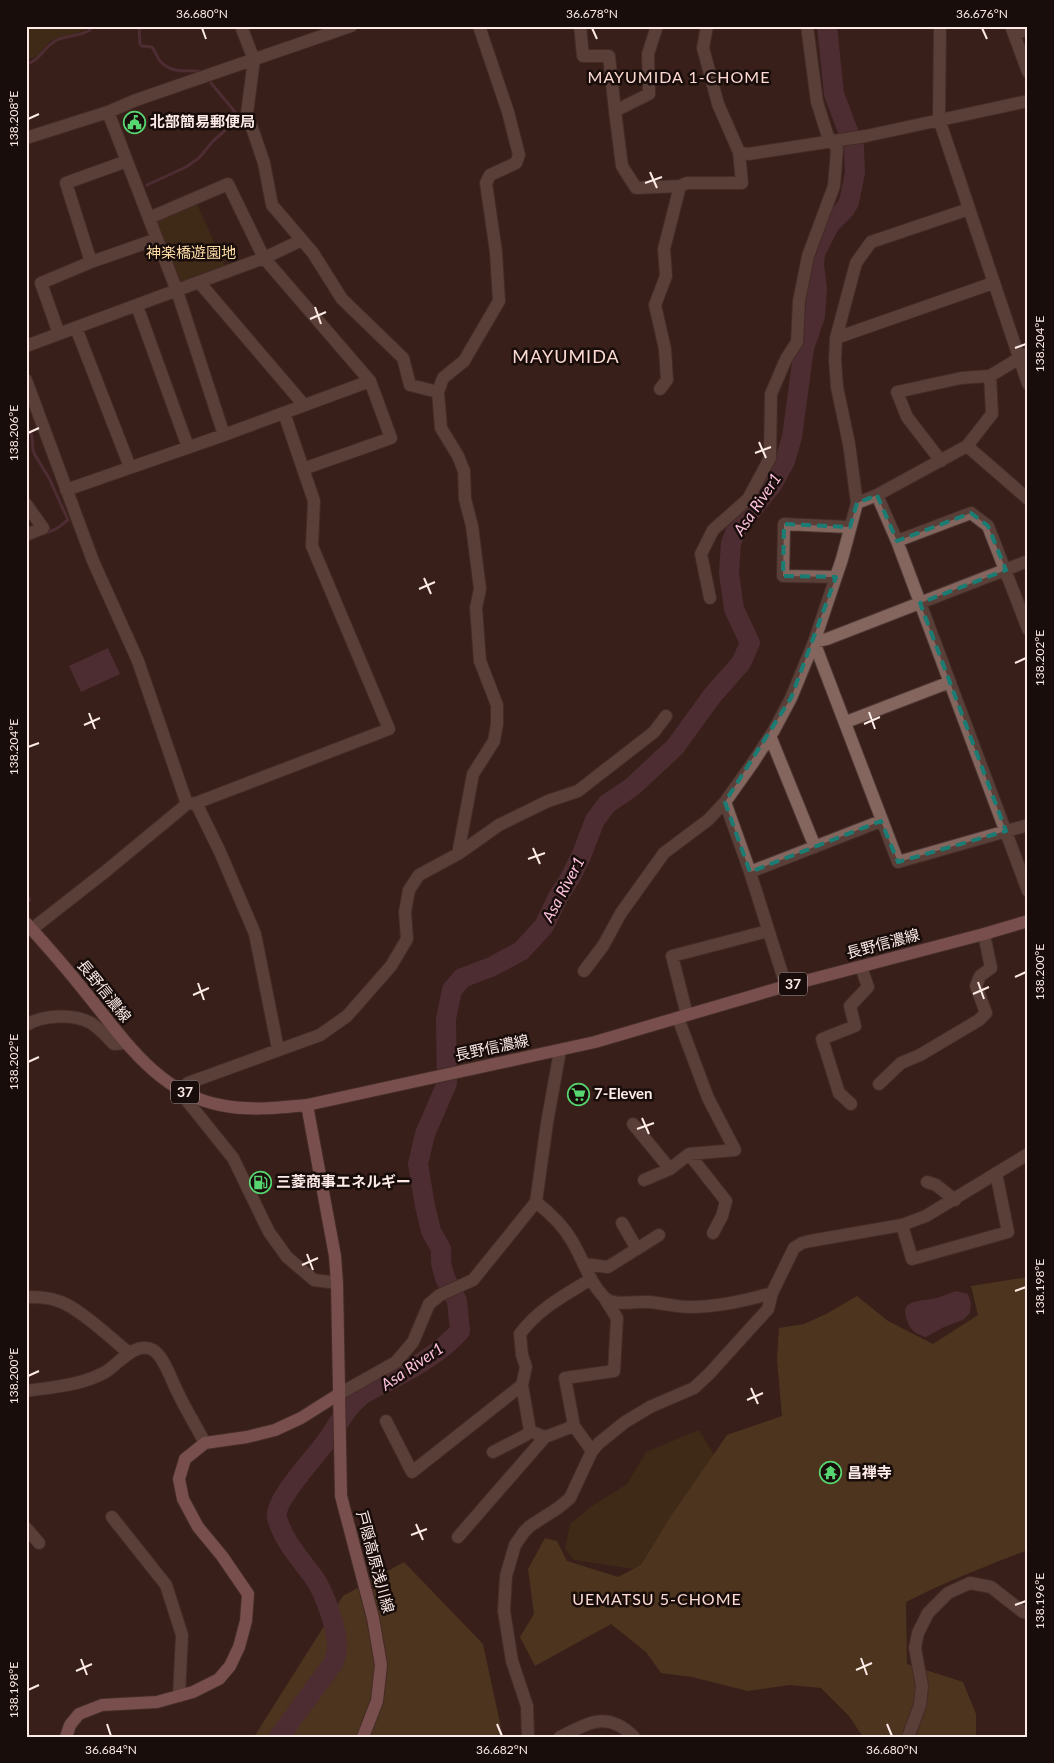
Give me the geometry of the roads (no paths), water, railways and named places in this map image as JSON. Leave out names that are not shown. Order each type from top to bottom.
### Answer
[{"type":"main road","name":"長野信濃線","points":[[29,926],[147,1066],[171,1085],[218,1105],[239,1109],[260,1109],[307,1105],[560,1051],[786,986],[1028,921]]},
{"type":"main road","name":"戸隠高原浅川線","points":[[307,1105],[334,1256],[337,1283],[341,1496],[373,1618],[381,1665],[377,1701],[363,1737]]},
{"type":"main road","points":[[66,1737],[70,1725],[79,1714],[102,1705],[157,1702],[193,1692],[219,1680],[230,1666],[239,1647],[246,1621],[248,1594],[222,1556],[198,1527],[182,1499],[179,1479],[185,1459],[205,1443],[247,1437],[275,1430],[339,1399]]},
{"type":"street","points":[[241,26],[254,60],[247,113],[264,163],[272,205],[313,254],[342,299],[403,358],[410,385],[438,392]]},
{"type":"street","points":[[26,138],[108,112],[136,100],[352,26]]},
{"type":"street","points":[[458,854],[473,774],[494,740],[497,724],[497,705],[480,661],[476,608],[480,589],[472,526],[465,499],[464,471],[458,456],[441,428],[438,392],[443,378],[464,361],[499,301],[496,252],[486,183],[490,175],[516,163],[519,155],[508,112],[479,26]]},
{"type":"street","points":[[580,26],[583,56],[609,56],[622,166],[636,188],[687,184],[742,183],[739,152],[718,104],[703,48],[707,26]]},
{"type":"street","points":[[615,111],[649,94],[648,54],[657,26]]},
{"type":"street","points":[[710,598],[702,554],[713,530],[748,499],[770,458],[771,394],[786,359],[797,342],[799,300],[808,256],[834,186],[836,150],[817,102],[807,26]]},
{"type":"street","points":[[940,26],[939,119],[993,283],[1023,356],[1028,384]]},
{"type":"street","points":[[1028,28],[1013,31],[1028,72]]},
{"type":"street","points":[[739,152],[748,154],[866,136],[1028,101]]},
{"type":"street","points":[[108,112],[177,291],[224,435]]},
{"type":"street","points":[[91,262],[66,183],[127,161]]},
{"type":"street","points":[[149,218],[228,184],[264,258],[370,381],[391,438],[303,469]]},
{"type":"street","points":[[660,389],[667,380],[665,349],[655,305],[666,276],[664,249],[680,186]]},
{"type":"street","points":[[584,972],[603,946],[621,913],[664,853],[708,820],[725,802],[770,736],[791,698],[814,642],[836,578],[857,503],[835,360],[836,338],[856,262],[871,242],[969,209]]},
{"type":"street","points":[[59,334],[41,283],[91,262],[157,239]]},
{"type":"street","points":[[26,346],[264,258],[302,240]]},
{"type":"street","points":[[199,282],[304,405]]},
{"type":"street","points":[[836,338],[993,283]]},
{"type":"street","points":[[137,306],[188,447]]},
{"type":"street","points":[[76,328],[130,467]]},
{"type":"street","points":[[941,461],[907,417],[897,392],[961,378],[990,376],[1023,356]]},
{"type":"street","points":[[857,503],[877,496],[968,446],[992,414],[990,376]]},
{"type":"street","points":[[26,380],[93,561],[138,661],[191,804],[220,852],[255,934],[278,1049]]},
{"type":"street","points":[[66,490],[224,435],[370,381]]},
{"type":"street","points":[[29,926],[106,872],[191,804],[389,729],[312,546],[314,501],[284,413]]},
{"type":"street","points":[[968,446],[1028,499]]},
{"type":"street","points":[[877,496],[897,541],[1028,891]]},
{"type":"street","points":[[26,504],[43,528],[26,535]]},
{"type":"street","points":[[897,541],[971,513],[988,526],[1028,629]]},
{"type":"street","points":[[836,578],[783,576],[784,524],[850,527]]},
{"type":"street","points":[[814,642],[827,639],[920,604],[1028,561]]},
{"type":"street","points":[[814,642],[898,862],[1028,825]]},
{"type":"street","points":[[846,722],[950,682]]},
{"type":"street","points":[[337,1283],[314,1280],[287,1257],[268,1232],[233,1158],[188,1102],[185,1092],[188,1083],[320,1035],[347,1016],[391,966],[407,939],[404,912],[409,890],[419,875],[458,854],[499,826],[548,801],[578,791],[654,732],[666,716]]},
{"type":"street","points":[[770,736],[815,847]]},
{"type":"street","points":[[725,802],[750,872],[786,986]]},
{"type":"street","points":[[750,872],[881,821]]},
{"type":"street","points":[[644,1180],[670,1169],[689,1154],[735,1150],[708,1098],[682,1017],[672,956],[768,931]]},
{"type":"street","points":[[879,1084],[901,1062],[920,1055],[979,1020],[986,1013],[976,986],[980,976],[991,968],[984,934]]},
{"type":"street","points":[[851,1104],[839,1093],[822,1039],[855,1026],[850,1006],[868,987],[861,967]]},
{"type":"street","points":[[29,1019],[67,1016],[91,1023],[114,1044],[126,1043]]},
{"type":"street","points":[[339,1399],[396,1362],[413,1342],[429,1304],[440,1295],[468,1284],[473,1280],[536,1202],[547,1123],[560,1051]]},
{"type":"street","points":[[633,1124],[670,1169]]},
{"type":"street","points":[[689,1154],[726,1201],[722,1216],[713,1233]]},
{"type":"street","points":[[528,1737],[527,1706],[512,1661],[504,1611],[506,1576],[515,1545],[524,1532],[570,1498],[592,1451],[624,1422],[650,1407],[694,1388],[758,1322],[768,1308],[772,1293],[794,1248],[802,1243],[902,1225],[926,1216],[955,1200],[996,1173],[1025,1159]]},
{"type":"street","points":[[902,1225],[912,1259],[1008,1232],[996,1173]]},
{"type":"street","points":[[927,1182],[936,1185],[955,1200]]},
{"type":"street","points":[[536,1202],[553,1216],[567,1233],[591,1279],[617,1318],[614,1371],[565,1378],[574,1426],[592,1451]]},
{"type":"street","points":[[622,1223],[637,1249]]},
{"type":"street","points":[[584,1264],[608,1267],[659,1236]]},
{"type":"street","points":[[530,1431],[522,1386],[526,1367],[522,1355],[520,1334],[529,1320],[591,1279]]},
{"type":"street","points":[[604,1299],[614,1302],[712,1306],[732,1304],[772,1293]]},
{"type":"street","points":[[26,1297],[42,1297],[62,1302],[84,1316],[129,1353]]},
{"type":"street","points":[[26,1392],[83,1381],[106,1371],[129,1353],[142,1348],[154,1350],[166,1367],[205,1443]]},
{"type":"street","points":[[386,1421],[412,1472],[522,1386]]},
{"type":"street","points":[[458,1537],[545,1437],[574,1426]]},
{"type":"street","points":[[530,1431],[545,1437]]},
{"type":"street","points":[[493,1452],[526,1435],[530,1431]]},
{"type":"street","points":[[112,1517],[166,1585],[182,1636],[179,1696]]},
{"type":"street","points":[[26,1528],[39,1543]]},
{"type":"street","points":[[908,1737],[920,1705],[922,1686],[914,1648],[918,1633],[928,1613],[948,1593],[970,1584],[990,1587],[1023,1612],[1028,1613]]},
{"type":"street","points":[[560,1737],[591,1722],[607,1721],[623,1726],[634,1737]]},
{"type":"waterway","points":[[26,64],[35,60],[55,41],[86,32],[90,30],[90,26]]},
{"type":"waterway","points":[[139,26],[140,44],[152,47],[160,61],[165,65],[174,70],[198,71],[200,73]]},
{"type":"waterway","name":"Asa River1","points":[[279,1737],[334,1662],[337,1647],[333,1622],[323,1593],[288,1543],[280,1527],[277,1518],[281,1501],[356,1400],[428,1358],[445,1346],[460,1331],[457,1301],[445,1278],[441,1263],[441,1249],[431,1231],[418,1164],[425,1134],[447,1083],[446,1019],[452,990],[462,978],[491,967],[521,951],[544,926],[581,856],[595,820],[607,804],[632,787],[675,747],[712,696],[741,663],[750,643],[734,609],[729,573],[731,543],[737,528],[772,485],[785,461],[792,437],[804,348],[815,316],[817,289],[814,264],[815,253],[830,224],[845,209],[849,202],[855,173],[854,147],[834,94],[827,26]]},
{"type":"waterway","points":[[147,185],[186,167],[199,158],[213,141],[236,121],[235,112],[211,83]]},
{"type":"waterway","points":[[26,426],[32,436],[35,455],[49,478],[68,520],[56,529],[43,534]]},
{"type":"waterway","points":[[26,894],[30,900]]},
{"type":"place","name":"北部簡易郵便局","points":[[134,122]]},
{"type":"place","name":"7-Eleven","points":[[578,1094]]},
{"type":"place","name":"三菱商事エネルギー","points":[[260,1182]]},
{"type":"place","name":"昌禅寺","points":[[831,1473]]},
{"type":"district","name":"MAYUMIDA 1-CHOME","points":[[679,77]]},
{"type":"district","name":"MAYUMIDA","points":[[566,357]]},
{"type":"district","name":"UEMATSU 5-CHOME","points":[[657,1599]]},
{"type":"park label","name":"神楽橋遊園地","points":[[191,253]]}]
